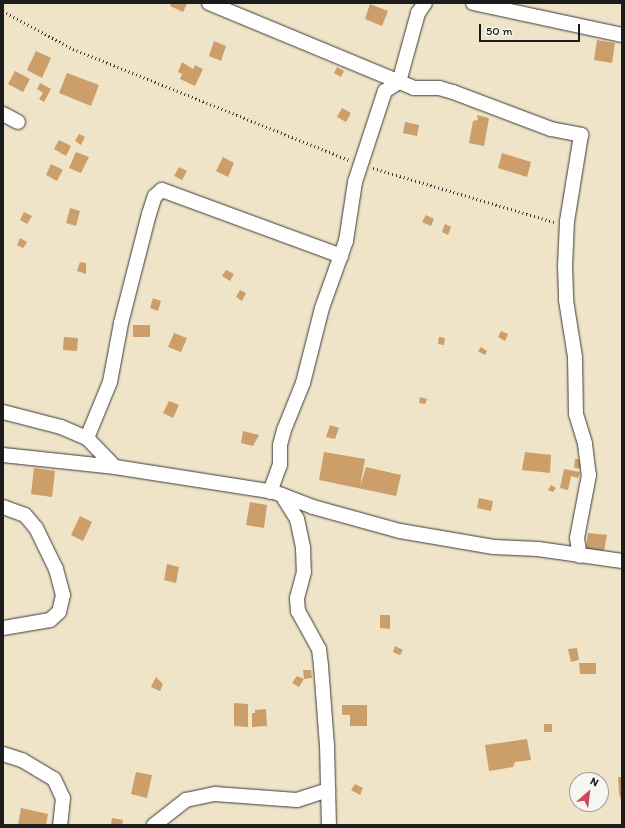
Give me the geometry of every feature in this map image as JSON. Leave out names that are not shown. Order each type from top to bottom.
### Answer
[{"type":"street","points":[[209,3],[414,88],[439,88],[551,129],[581,135],[567,226],[566,300],[575,357],[576,414],[585,444],[589,475],[576,538],[580,556]]},
{"type":"street","points":[[385,91],[399,82],[418,14],[425,3]]},
{"type":"street","points":[[472,3],[622,35]]},
{"type":"street","points":[[329,825],[325,705],[319,649],[298,611],[297,598],[304,572],[303,548],[297,520],[276,493],[284,430],[303,383],[322,308],[341,256],[352,196],[385,91],[380,74]]},
{"type":"street","points":[[3,114],[18,122]]},
{"type":"street","points":[[87,438],[110,382],[121,323],[149,214],[155,196],[162,190],[341,256]]},
{"type":"street","points":[[3,412],[61,427],[87,438],[115,468]]},
{"type":"street","points":[[3,455],[115,468],[276,493],[313,507],[400,531],[494,547],[538,549],[622,561]]},
{"type":"street","points":[[3,507],[25,515],[36,528],[56,569],[63,594],[59,612],[50,620],[3,628]]},
{"type":"street","points":[[3,754],[22,760],[54,779],[63,798],[62,822]]},
{"type":"street","points":[[154,825],[186,800],[215,794],[297,800],[328,790]]},
{"type":"path","points":[[3,11],[73,49],[362,165],[567,226]]},
{"type":"building","points":[[171,3],[187,4],[183,12],[170,6]]},
{"type":"building","points":[[370,4],[388,11],[382,26],[365,19]]},
{"type":"building","points":[[597,40],[615,43],[612,63],[594,60]]},
{"type":"building","points":[[214,41],[226,46],[221,61],[209,56]]},
{"type":"building","points":[[36,51],[51,58],[42,78],[27,70]]},
{"type":"building","points":[[182,62],[193,69],[195,65],[203,69],[195,86],[180,79],[182,74],[178,72]]},
{"type":"building","points":[[337,67],[344,71],[341,77],[334,73]]},
{"type":"building","points":[[15,71],[30,79],[23,92],[8,84]]},
{"type":"building","points":[[67,73],[99,85],[91,106],[59,93]]},
{"type":"building","points":[[40,83],[51,89],[44,102],[39,99],[43,93],[37,89]]},
{"type":"building","points":[[342,108],[351,113],[346,122],[337,117]]},
{"type":"building","points":[[477,115],[489,118],[484,146],[469,143],[473,121],[478,120]]},
{"type":"building","points":[[405,122],[419,125],[417,136],[403,133]]},
{"type":"building","points":[[79,134],[85,137],[81,145],[75,141]]},
{"type":"building","points":[[59,140],[71,146],[66,156],[54,149]]},
{"type":"building","points":[[76,152],[89,157],[81,173],[69,168]]},
{"type":"building","points":[[502,153],[531,162],[527,177],[498,168]]},
{"type":"building","points":[[223,157],[234,163],[228,177],[216,171]]},
{"type":"building","points":[[51,164],[63,170],[57,181],[46,175]]},
{"type":"building","points":[[179,167],[187,171],[182,180],[174,176]]},
{"type":"building","points":[[70,208],[80,211],[76,226],[66,223]]},
{"type":"building","points":[[24,212],[32,216],[27,224],[20,220]]},
{"type":"building","points":[[426,215],[434,219],[431,226],[422,222]]},
{"type":"building","points":[[445,224],[451,227],[448,235],[442,232]]},
{"type":"building","points":[[20,238],[27,242],[23,248],[17,245]]},
{"type":"building","points":[[80,262],[86,263],[86,274],[77,271]]},
{"type":"building","points":[[226,270],[234,274],[230,281],[222,276]]},
{"type":"building","points":[[240,290],[246,293],[242,301],[236,297]]},
{"type":"building","points":[[153,298],[161,301],[158,311],[150,308]]},
{"type":"building","points":[[133,325],[150,325],[150,337],[133,337]]},
{"type":"building","points":[[501,331],[508,334],[505,341],[498,337]]},
{"type":"building","points":[[174,333],[187,338],[181,352],[168,347]]},
{"type":"building","points":[[64,337],[78,338],[77,351],[63,350]]},
{"type":"building","points":[[439,337],[445,338],[444,345],[438,344]]},
{"type":"building","points":[[481,347],[487,351],[485,355],[478,351]]},
{"type":"building","points":[[420,397],[427,399],[425,404],[419,403]]},
{"type":"building","points":[[169,401],[179,405],[173,418],[163,413]]},
{"type":"building","points":[[330,425],[339,428],[335,439],[326,437]]},
{"type":"building","points":[[243,431],[259,435],[253,446],[241,443]]},
{"type":"building","points":[[324,452],[365,459],[360,487],[366,467],[401,475],[396,496],[319,480]]},
{"type":"building","points":[[525,452],[551,455],[550,473],[522,470]]},
{"type":"building","points":[[575,459],[584,460],[583,469],[574,468]]},
{"type":"building","points":[[34,468],[55,471],[52,497],[31,494]]},
{"type":"building","points":[[564,469],[580,472],[578,478],[571,476],[568,490],[560,488]]},
{"type":"building","points":[[551,485],[556,488],[553,492],[548,490]]},
{"type":"building","points":[[479,498],[493,501],[491,511],[477,508]]},
{"type":"building","points":[[250,502],[267,505],[264,528],[246,525]]},
{"type":"building","points":[[80,516],[92,522],[83,541],[71,535]]},
{"type":"building","points":[[588,533],[607,535],[604,551],[586,549]]},
{"type":"building","points":[[167,564],[179,567],[176,583],[164,580]]},
{"type":"building","points":[[380,615],[390,615],[390,629],[380,628]]},
{"type":"building","points":[[395,646],[403,650],[400,655],[393,652]]},
{"type":"building","points":[[577,648],[579,660],[571,662],[568,649]]},
{"type":"building","points":[[579,663],[596,663],[596,674],[580,674]]},
{"type":"building","points":[[303,670],[311,670],[312,678],[304,679]]},
{"type":"building","points":[[297,676],[304,679],[299,687],[292,683]]},
{"type":"building","points":[[156,677],[163,684],[160,691],[151,687]]},
{"type":"building","points":[[234,703],[248,704],[248,727],[234,726]]},
{"type":"building","points":[[342,705],[367,705],[367,726],[350,726],[350,715],[342,715]]},
{"type":"building","points":[[266,709],[267,726],[252,727],[252,713],[255,713],[255,710]]},
{"type":"building","points":[[544,724],[552,724],[552,732],[544,732]]},
{"type":"building","points":[[527,739],[531,760],[515,762],[513,767],[489,771],[485,745]]},
{"type":"building","points":[[136,772],[152,775],[147,798],[131,794]]},
{"type":"building","points":[[618,777],[622,777],[622,802],[619,794]]},
{"type":"building","points":[[355,784],[363,788],[360,795],[351,790]]},
{"type":"building","points":[[21,808],[48,814],[46,825],[18,825]]},
{"type":"building","points":[[112,818],[123,820],[122,825],[111,825]]}]
